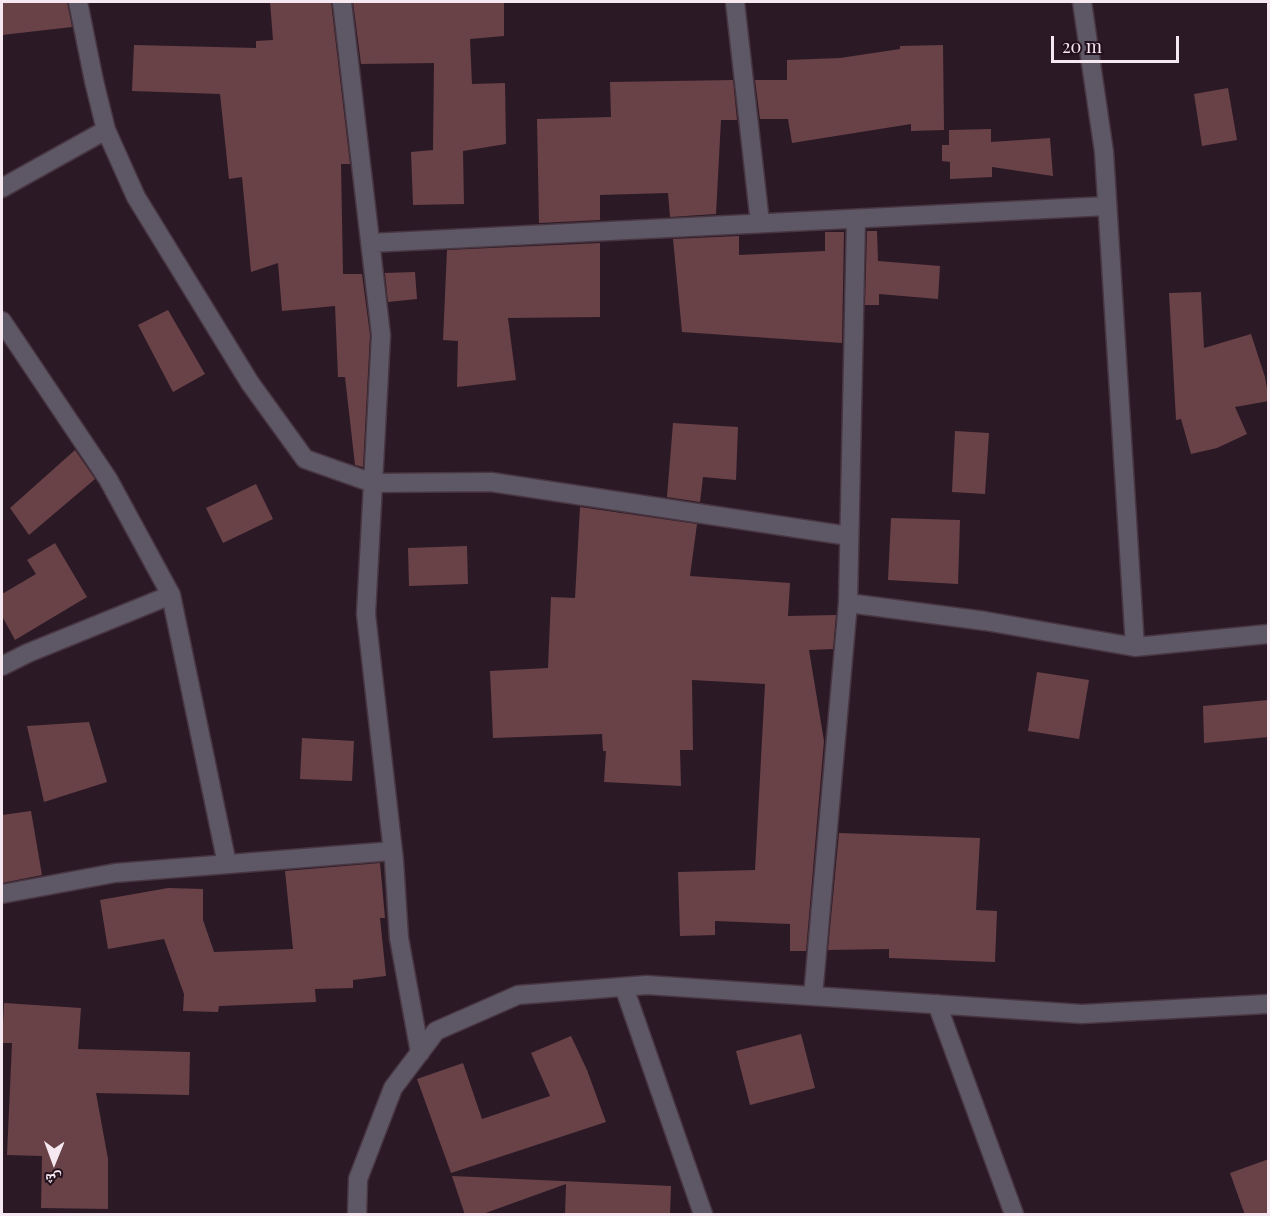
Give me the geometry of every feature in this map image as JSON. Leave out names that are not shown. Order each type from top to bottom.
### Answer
[{"type":"street","points":[[78,2],[106,129],[136,197],[250,383],[305,459],[373,483],[491,482],[849,536]]},
{"type":"street","points":[[342,2],[381,335],[366,614],[393,851],[399,938],[420,1053]]},
{"type":"street","points":[[735,2],[760,223]]},
{"type":"street","points":[[1082,2],[1104,152],[1135,647]]},
{"type":"street","points":[[2,188],[106,129]]},
{"type":"street","points":[[370,243],[1107,206]]},
{"type":"street","points":[[813,996],[848,603],[856,219]]},
{"type":"street","points":[[2,321],[108,479],[171,594],[227,864]]},
{"type":"street","points":[[2,666],[171,594]]},
{"type":"street","points":[[848,603],[986,621],[1135,647],[1269,634]]},
{"type":"street","points":[[2,894],[115,873],[393,851]]},
{"type":"street","points":[[357,1215],[358,1179],[393,1088],[435,1031],[518,995],[647,985],[1082,1014],[1269,1004]]},
{"type":"street","points":[[624,987],[704,1215]]},
{"type":"street","points":[[937,1004],[1014,1215]]},
{"type":"building","points":[[2,2],[67,2],[72,27],[2,35]]},
{"type":"building","points":[[270,2],[331,2],[350,164],[341,164],[343,274],[362,274],[370,335],[363,467],[355,465],[345,377],[338,377],[335,306],[282,311],[278,263],[251,272],[242,177],[229,179],[220,94],[132,91],[134,45],[256,48],[256,41],[273,40]]},
{"type":"building","points":[[353,2],[504,2],[504,36],[470,39],[472,84],[505,83],[506,144],[463,151],[464,204],[413,205],[411,152],[433,150],[434,63],[361,64]]},
{"type":"building","points":[[943,45],[944,130],[911,131],[911,124],[792,143],[788,119],[760,119],[755,80],[787,80],[787,60],[840,58],[900,49],[900,46]]},
{"type":"building","points":[[733,80],[737,120],[721,120],[716,214],[670,217],[668,193],[600,195],[600,220],[539,223],[537,119],[611,117],[610,82]]},
{"type":"building","points":[[1228,88],[1237,140],[1202,146],[1194,94]]},
{"type":"building","points":[[991,129],[991,142],[1050,138],[1053,176],[992,167],[992,177],[950,179],[950,162],[942,161],[942,145],[949,145],[949,130]]},
{"type":"building","points":[[867,231],[877,231],[878,261],[940,266],[938,299],[879,294],[879,305],[865,305]]},
{"type":"building","points":[[825,232],[844,232],[842,343],[682,332],[673,239],[739,236],[739,255],[825,251]]},
{"type":"building","points":[[600,243],[600,317],[508,318],[516,380],[457,387],[458,341],[443,340],[447,250]]},
{"type":"building","points":[[415,272],[417,299],[388,302],[385,273]]},
{"type":"building","points":[[1201,292],[1204,348],[1251,334],[1265,377],[1269,401],[1235,407],[1247,434],[1217,448],[1191,454],[1181,419],[1176,420],[1169,293]]},
{"type":"building","points":[[168,310],[205,374],[173,392],[138,325]]},
{"type":"building","points":[[673,423],[738,427],[736,480],[703,477],[700,502],[667,497]]},
{"type":"building","points":[[955,431],[989,433],[985,494],[952,492]]},
{"type":"building","points":[[75,450],[95,479],[29,535],[10,508]]},
{"type":"building","points":[[256,484],[273,519],[223,543],[206,508]]},
{"type":"building","points":[[580,507],[697,524],[690,576],[790,583],[788,616],[836,615],[833,649],[809,650],[824,741],[806,951],[790,951],[790,924],[715,921],[715,935],[680,936],[678,872],[755,870],[765,684],[692,680],[693,750],[680,750],[681,786],[604,782],[606,751],[603,751],[602,734],[493,738],[490,671],[548,668],[551,597],[575,598]]},
{"type":"building","points":[[891,518],[960,520],[958,584],[888,580]]},
{"type":"building","points":[[55,543],[87,597],[15,640],[2,616],[2,594],[36,574],[27,560]]},
{"type":"building","points":[[467,546],[468,584],[409,586],[408,548]]},
{"type":"building","points":[[1037,672],[1089,680],[1079,739],[1028,731]]},
{"type":"building","points":[[1269,700],[1269,737],[1204,743],[1203,706]]},
{"type":"building","points":[[89,722],[107,782],[44,802],[27,726]]},
{"type":"building","points":[[302,738],[354,741],[352,781],[300,779]]},
{"type":"building","points":[[31,811],[42,875],[2,883],[2,815]]},
{"type":"building","points":[[839,833],[980,838],[976,910],[997,911],[995,962],[889,958],[889,949],[828,950]]},
{"type":"building","points":[[380,863],[385,918],[380,918],[386,976],[353,980],[353,988],[315,989],[316,1002],[219,1006],[218,1012],[183,1011],[184,994],[164,939],[108,949],[100,900],[168,888],[203,889],[203,920],[214,952],[293,949],[285,871]]},
{"type":"building","points":[[4,1003],[81,1008],[78,1049],[190,1052],[189,1095],[96,1093],[108,1159],[108,1209],[41,1208],[42,1156],[7,1155],[12,1043],[2,1043]]},
{"type":"building","points":[[801,1034],[815,1088],[750,1105],[736,1051]]},
{"type":"building","points":[[571,1036],[587,1070],[606,1122],[451,1173],[417,1079],[463,1063],[482,1119],[550,1096],[531,1053]]},
{"type":"building","points":[[1269,1159],[1269,1215],[1245,1215],[1230,1173]]},
{"type":"building","points":[[452,1176],[671,1186],[670,1215],[565,1215],[566,1184],[480,1215],[465,1215]]}]
